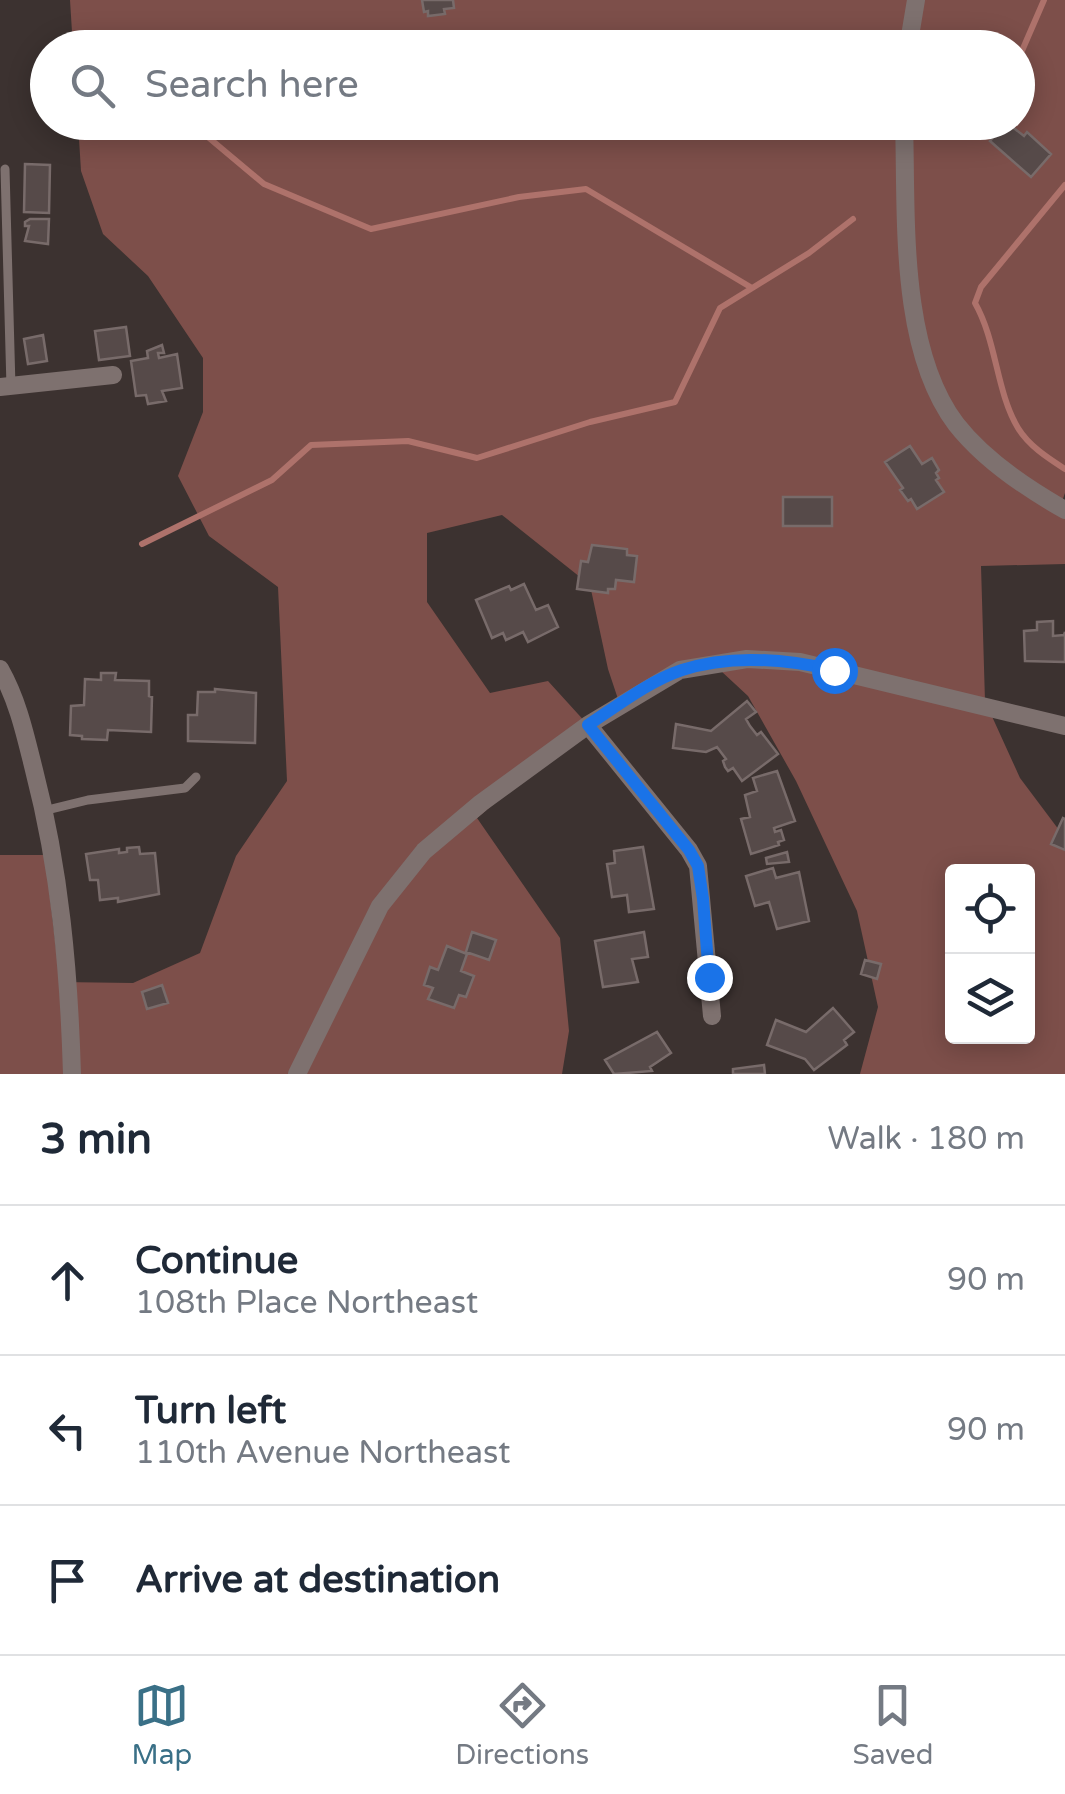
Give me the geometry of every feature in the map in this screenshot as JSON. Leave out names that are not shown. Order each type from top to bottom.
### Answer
[{"type":"street","points":[[911,30],[916,0]]},
{"type":"street","points":[[905,140],[914,311],[926,363],[956,423],[998,466],[1065,510]]},
{"type":"street","points":[[6,387],[113,374]]},
{"type":"street","points":[[297,1074],[380,906],[424,851],[588,725],[680,670],[747,659],[800,662],[1065,726]]},
{"type":"street","points":[[0,669],[44,811],[61,898],[72,1074]]},
{"type":"street","points":[[588,725],[698,866],[712,1016]]},
{"type":"lane","points":[[5,169],[6,387]]},
{"type":"lane","points":[[44,811],[88,800],[185,788],[196,778]]},
{"type":"shaded area","points":[[70,0],[1065,0],[1065,493],[1060,507],[1065,510],[1065,564],[981,566],[985,701],[1020,778],[1065,838],[1065,1074],[860,1074],[878,1007],[857,911],[796,781],[748,696],[707,658],[622,711],[608,669],[590,585],[502,515],[427,533],[427,602],[490,693],[548,681],[588,725],[477,818],[560,938],[569,1031],[562,1074],[0,1074],[0,855],[45,855],[60,982],[133,983],[200,953],[236,856],[287,781],[278,587],[209,536],[178,476],[203,412],[203,358],[148,276],[103,234],[81,171],[79,140],[1035,140],[1035,30],[72,30]]},
{"type":"building","points":[[422,0],[453,0],[454,8],[444,9],[445,14],[428,16]]},
{"type":"building","points":[[1035,139],[1051,154],[1031,177],[990,141]]},
{"type":"building","points":[[25,164],[50,165],[49,213],[24,212]]},
{"type":"building","points":[[49,219],[48,244],[25,241],[29,226],[25,222]]},
{"type":"building","points":[[126,327],[130,356],[99,360],[95,331]]},
{"type":"building","points":[[43,335],[47,361],[28,364],[24,339]]},
{"type":"building","points":[[162,345],[164,353],[158,353],[159,358],[177,354],[182,388],[162,391],[166,401],[148,404],[146,395],[136,396],[131,361],[148,358],[147,351]]},
{"type":"building","points":[[910,446],[922,464],[932,458],[939,470],[936,480],[944,492],[917,509],[900,490],[903,488],[885,462]]},
{"type":"building","points":[[783,497],[832,497],[832,526],[783,526]]},
{"type":"building","points":[[592,545],[627,549],[627,555],[637,556],[634,582],[616,580],[615,589],[608,589],[608,593],[577,589],[581,561],[588,562]]},
{"type":"building","points":[[524,584],[536,610],[548,605],[558,627],[528,642],[523,632],[506,640],[503,633],[492,638],[476,600]]},
{"type":"building","points":[[1053,621],[1053,636],[1065,632],[1065,662],[1025,661],[1024,631],[1037,630],[1037,622]]},
{"type":"building","points":[[101,673],[116,673],[115,680],[149,681],[151,732],[108,730],[107,740],[70,735],[71,706],[84,705],[85,679],[101,680]]},
{"type":"building","points":[[215,689],[256,693],[255,743],[188,741],[188,715],[197,715],[198,692]]},
{"type":"building","points":[[747,701],[756,712],[746,719],[750,726],[757,735],[761,732],[778,754],[742,781],[733,768],[728,771],[725,767],[726,759],[717,747],[706,752],[673,748],[676,724],[711,731]]},
{"type":"building","points":[[777,771],[795,821],[774,828],[775,832],[781,830],[784,840],[779,845],[751,854],[741,819],[750,817],[745,795],[757,791],[753,778]]},
{"type":"building","points":[[1065,819],[1065,850],[1051,844]]},
{"type":"building","points":[[139,847],[140,854],[155,853],[159,894],[118,902],[118,898],[100,900],[98,880],[90,880],[86,854],[119,849],[119,853],[127,852],[127,848]]},
{"type":"building","points":[[643,847],[654,909],[629,912],[627,895],[612,897],[607,864],[615,863],[614,851]]},
{"type":"building","points":[[787,852],[789,862],[767,864],[766,858]]},
{"type":"building","points":[[773,868],[776,878],[799,872],[809,921],[777,929],[769,902],[755,906],[746,876]]},
{"type":"building","points":[[472,932],[496,940],[489,960],[466,952]]},
{"type":"building","points":[[644,932],[648,957],[632,959],[638,982],[603,987],[595,941]]},
{"type":"building","points":[[447,946],[467,954],[461,971],[474,976],[466,997],[459,995],[454,1008],[428,999],[433,988],[424,985],[430,967],[438,970]]},
{"type":"building","points":[[865,960],[881,964],[877,979],[861,974]]},
{"type":"building","points":[[162,985],[168,1003],[147,1009],[142,992]]},
{"type":"building","points":[[833,1008],[854,1032],[844,1040],[847,1045],[814,1070],[805,1059],[767,1045],[776,1020],[806,1032]]},
{"type":"building","points":[[657,1032],[671,1053],[650,1067],[652,1071],[614,1074],[605,1060]]},
{"type":"building","points":[[764,1065],[765,1074],[733,1074],[733,1069]]},
{"type":"waterway","points":[[1031,30],[1044,0]]},
{"type":"waterway","points":[[211,140],[264,184],[371,229],[519,197],[586,189],[752,288]]},
{"type":"waterway","points":[[1065,185],[981,287],[975,303],[1018,428],[1033,446],[1065,469]]},
{"type":"waterway","points":[[142,544],[272,480],[311,445],[408,441],[477,458],[590,422],[675,402],[720,308],[809,253],[853,219]]},
{"type":"route","points":[[709,977],[698,866],[588,725],[680,670],[747,659],[800,662],[834,670]]}]
